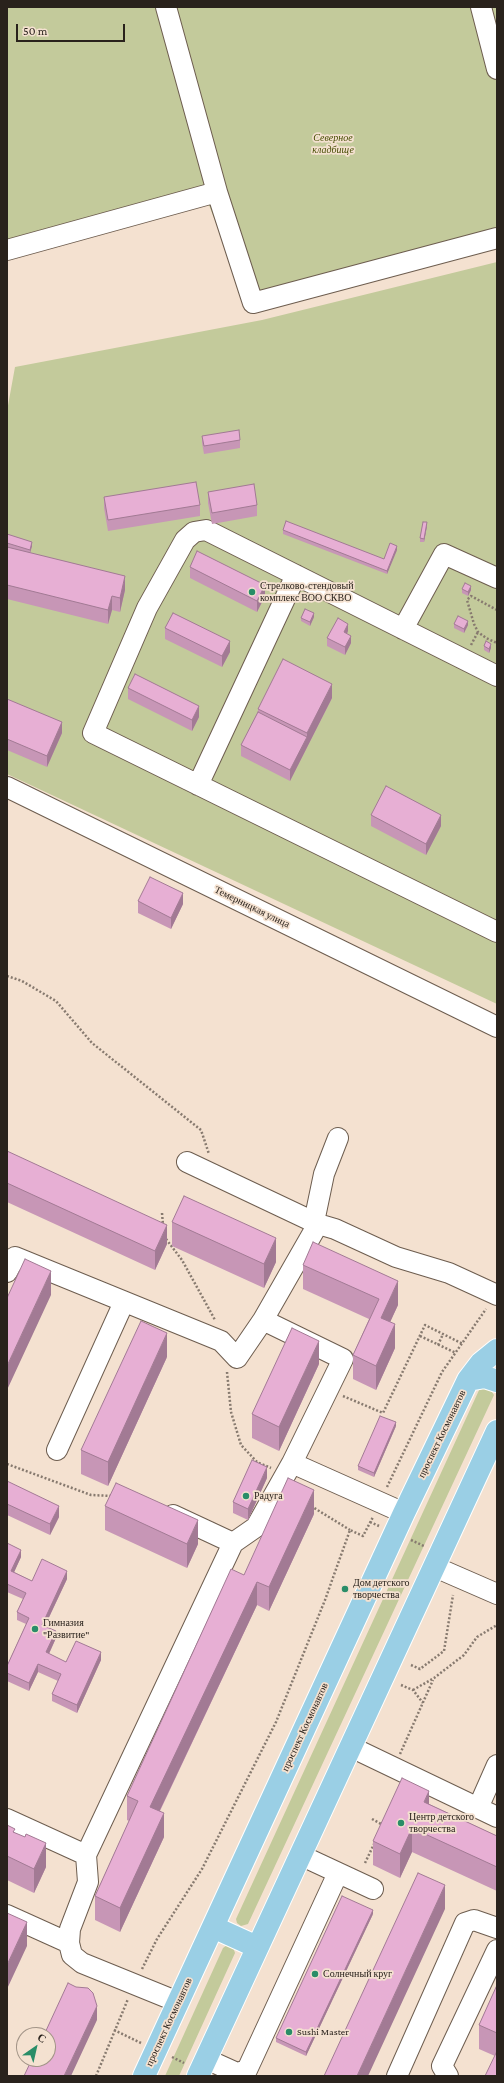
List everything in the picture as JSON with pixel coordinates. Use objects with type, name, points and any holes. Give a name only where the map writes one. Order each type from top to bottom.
[{"type":"main road","name":"проспект Космонавтов","points":[[144,2076],[404,1513],[468,1380],[481,1363],[497,1350]]},
{"type":"main road","name":"проспект Космонавтов","points":[[468,1380],[485,1376],[497,1381]]},
{"type":"main road","points":[[202,2068],[497,1431]]},
{"type":"main road","points":[[213,1927],[257,1947]]},
{"type":"street","points":[[166,7],[217,192],[253,303],[497,238]]},
{"type":"street","points":[[481,7],[497,69]]},
{"type":"street","points":[[7,250],[217,192]]},
{"type":"street","points":[[497,676],[206,530],[194,532],[185,540],[147,608],[93,733],[497,932]]},
{"type":"street","points":[[403,629],[444,554],[497,578]]},
{"type":"street","points":[[198,785],[296,575]]},
{"type":"street","name":"Темерницкая улица","points":[[7,787],[497,1027]]},
{"type":"street","points":[[7,1272],[15,1257],[220,1341],[237,1358],[263,1320],[316,1223],[324,1174],[338,1138]]},
{"type":"street","points":[[187,1162],[316,1223],[335,1229],[396,1257],[449,1272],[496,1294]]},
{"type":"street","points":[[57,1450],[124,1302]]},
{"type":"street","points":[[178,2002],[82,1963],[72,1955],[69,1943],[70,1929],[88,1882],[86,1855],[233,1542],[256,1527],[292,1463],[343,1359],[263,1320]]},
{"type":"street","points":[[292,1463],[404,1513]]},
{"type":"street","points":[[156,1508],[233,1542]]},
{"type":"street","points":[[435,1567],[497,1594]]},
{"type":"street","points":[[351,1747],[497,1816]]},
{"type":"street","points":[[478,1808],[497,1765]]},
{"type":"street","points":[[7,1819],[86,1855]]},
{"type":"street","points":[[300,1855],[373,1889]]},
{"type":"street","points":[[202,2068],[237,2073],[248,2070],[338,1873]]},
{"type":"street","points":[[7,1915],[69,1943]]},
{"type":"street","points":[[397,2076],[465,1923],[474,1920],[497,1928]]},
{"type":"street","points":[[448,2076],[442,2066],[497,1950]]},
{"type":"path","points":[[497,610],[471,596],[467,600],[478,632],[497,643]]},
{"type":"path","points":[[7,976],[22,981],[56,1001],[92,1043],[201,1130],[216,1176]]},
{"type":"path","points":[[309,1504],[350,1530],[363,1536],[442,1372],[480,1320],[496,1294]]},
{"type":"path","points":[[329,1389],[383,1413],[425,1325],[463,1344]]},
{"type":"path","points":[[438,1345],[443,1334]]},
{"type":"path","points":[[420,1336],[456,1353]]},
{"type":"path","points":[[7,1464],[91,1495],[114,1496]]},
{"type":"path","points":[[96,2076],[134,1984],[157,1939],[202,1869],[273,1728],[325,1600],[350,1530]]},
{"type":"path","points":[[411,1665],[420,1669],[444,1651],[454,1595]]},
{"type":"path","points":[[412,1690],[434,1678],[464,1655],[477,1637],[497,1625]]},
{"type":"path","points":[[397,1762],[434,1678]]},
{"type":"path","points":[[401,1685],[412,1690],[423,1703]]},
{"type":"path","points":[[372,1818],[383,1824],[380,1830]]},
{"type":"path","points":[[365,1863],[377,1837]]},
{"type":"green space","name":"Северное кладбище","points":[[7,7],[497,7],[497,241],[249,309],[207,200],[7,252]]},
{"type":"green space","name":"Стрелково-стендовый комплекс ВОО СКВО","points":[[497,262],[497,1004],[7,774],[7,411],[15,367],[262,320]]},
{"type":"green space","points":[[480,1388],[490,1389],[494,1395],[248,1924],[241,1926],[237,1923],[236,1919]]},
{"type":"green space","points":[[227,1945],[233,1947],[235,1953],[179,2076],[165,2076],[223,1948]]},
{"type":"building","points":[[239,430],[240,440],[204,446],[202,436]]},
{"type":"building","points":[[196,482],[200,505],[108,520],[104,497]]},
{"type":"building","points":[[254,484],[257,505],[212,513],[208,492]]},
{"type":"building","points":[[286,521],[384,559],[390,543],[397,546],[387,571],[283,530]]},
{"type":"building","points":[[423,522],[427,522],[424,539],[420,538]]},
{"type":"building","points":[[7,534],[32,542],[30,550],[7,543]]},
{"type":"building","points":[[7,547],[125,576],[120,598],[112,596],[108,610],[7,585]]},
{"type":"building","points":[[197,551],[265,585],[257,601],[190,567]]},
{"type":"building","points":[[465,583],[471,586],[468,592],[462,589]]},
{"type":"building","points":[[305,609],[314,613],[310,622],[301,618]]},
{"type":"building","points":[[173,613],[230,641],[222,656],[165,628]]},
{"type":"building","points":[[458,616],[468,621],[464,629],[454,624]]},
{"type":"building","points":[[338,618],[348,624],[344,632],[351,636],[345,647],[327,638]]},
{"type":"building","points":[[486,641],[491,644],[489,649],[484,646]]},
{"type":"building","points":[[283,659],[332,684],[307,733],[258,709]]},
{"type":"building","points":[[135,674],[199,706],[192,720],[128,688]]},
{"type":"building","points":[[7,699],[62,722],[47,756],[7,739]]},
{"type":"building","points":[[258,712],[307,737],[290,770],[241,745]]},
{"type":"building","points":[[386,786],[441,815],[426,844],[371,815]]},
{"type":"building","points":[[150,877],[183,893],[171,918],[138,901]]},
{"type":"building","points":[[7,1151],[167,1225],[155,1251],[7,1183]]},
{"type":"building","points":[[184,1196],[276,1238],[264,1264],[172,1222]]},
{"type":"building","points":[[313,1242],[398,1281],[381,1318],[395,1324],[376,1366],[353,1355],[379,1299],[303,1265]]},
{"type":"building","points":[[25,1259],[51,1271],[7,1366],[7,1298]]},
{"type":"building","points":[[141,1321],[167,1333],[108,1462],[81,1450]]},
{"type":"building","points":[[292,1328],[319,1341],[279,1427],[252,1414]]},
{"type":"building","points":[[380,1416],[396,1422],[374,1473],[358,1466]]},
{"type":"building","points":[[252,1460],[267,1467],[248,1509],[233,1502]]},
{"type":"building","points":[[288,1478],[314,1490],[269,1587],[257,1582],[150,1807],[164,1813],[120,1908],[95,1896],[138,1801],[127,1796],[231,1569],[244,1575]]},
{"type":"building","points":[[7,1481],[59,1506],[50,1524],[7,1504]]},
{"type":"building","points":[[116,1483],[198,1520],[187,1544],[105,1506]]},
{"type":"building","name":"Гимназия \"Развитие\"","points":[[7,1543],[21,1550],[11,1571],[32,1581],[42,1559],[67,1571],[42,1625],[56,1631],[46,1652],[66,1662],[76,1641],[101,1652],[77,1705],[52,1694],[61,1674],[38,1664],[29,1683],[7,1673],[7,1666],[29,1618],[17,1612],[26,1593],[7,1584]]},
{"type":"building","points":[[402,1778],[429,1791],[424,1802],[497,1836],[497,1867],[412,1828],[400,1854],[373,1841]]},
{"type":"building","points":[[7,1825],[15,1829],[13,1832],[25,1837],[26,1834],[46,1843],[34,1869],[7,1856]]},
{"type":"building","points":[[418,1873],[445,1885],[357,2076],[324,2076]]},
{"type":"building","points":[[342,1896],[373,1910],[306,2052],[276,2038]]},
{"type":"building","points":[[7,1913],[27,1922],[7,1965]]},
{"type":"building","points":[[68,1983],[76,1987],[88,1988],[93,1993],[97,2006],[64,2076],[24,2076],[28,2067],[56,2067],[56,2027],[48,2027]]},
{"type":"building","points":[[497,1985],[497,2033],[479,2025]]},
{"type":"building","points":[[497,2051],[497,2076],[485,2076]]},
{"type":"place","name":"Стрелково-стендовый комплекс ВОО СКВО","points":[[252,592]]},
{"type":"place","name":"Радуга","points":[[246,1496]]},
{"type":"place","name":"Дом детского творчества","points":[[345,1589]]},
{"type":"place","name":"Гимназия \"Развитие\"","points":[[35,1629]]},
{"type":"place","name":"Центр детского творчества","points":[[401,1823]]},
{"type":"place","name":"Солнечный круг","points":[[315,1974]]},
{"type":"place","name":"Sushi Master","points":[[289,2032]]}]
